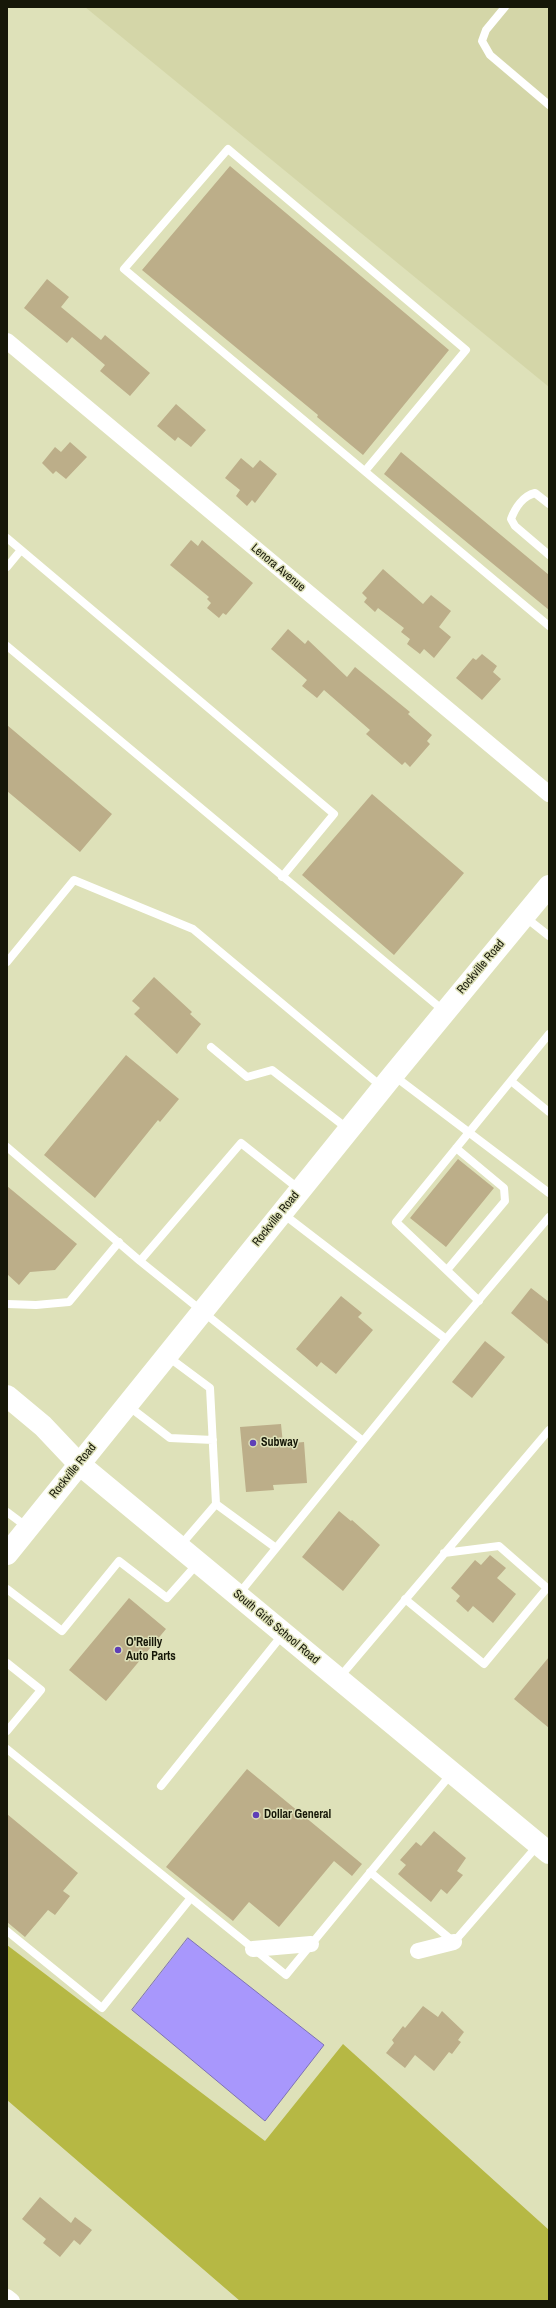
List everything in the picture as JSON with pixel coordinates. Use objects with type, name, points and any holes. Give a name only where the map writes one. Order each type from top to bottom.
[{"type":"main road","name":"Rockville Road","points":[[7,1554],[348,1129],[549,886]]},
{"type":"main road","name":"South Girls School Road","points":[[7,1396],[43,1426],[78,1464],[544,1849]]},
{"type":"street","name":"Lenora Avenue","points":[[7,341],[549,794]]},
{"type":"street","points":[[418,1951],[454,1942]]},
{"type":"street","points":[[253,1949],[311,1944]]},
{"type":"street","points":[[7,2297],[12,2301]]},
{"type":"lane","points":[[505,7],[486,30],[482,41],[490,55],[549,105]]},
{"type":"lane","points":[[364,471],[466,350],[228,149],[124,269],[364,471],[549,626]]},
{"type":"lane","points":[[549,504],[535,493],[530,494],[522,500],[511,519],[515,526],[549,555]]},
{"type":"lane","points":[[7,538],[334,814],[282,877]]},
{"type":"lane","points":[[7,567],[22,550]]},
{"type":"lane","points":[[7,646],[282,877],[445,1011]]},
{"type":"lane","points":[[7,962],[74,880],[193,929],[388,1081],[469,1133],[549,1193]]},
{"type":"lane","points":[[524,916],[549,936]]},
{"type":"lane","points":[[478,1301],[396,1222],[549,1034]]},
{"type":"lane","points":[[211,1046],[247,1077],[272,1070],[348,1129]]},
{"type":"lane","points":[[511,1081],[549,1112]]},
{"type":"lane","points":[[140,1260],[241,1143],[300,1190]]},
{"type":"lane","points":[[7,1147],[140,1260],[363,1441]]},
{"type":"lane","points":[[447,1270],[506,1201],[504,1188],[456,1148]]},
{"type":"lane","points":[[282,1212],[446,1339]]},
{"type":"lane","points":[[238,1595],[446,1339],[549,1217]]},
{"type":"lane","points":[[7,1304],[36,1305],[69,1302],[119,1242]]},
{"type":"lane","points":[[167,1356],[210,1388],[216,1504],[179,1547]]},
{"type":"lane","points":[[126,1404],[170,1438],[213,1440]]},
{"type":"lane","points":[[338,1678],[549,1430]]},
{"type":"lane","points":[[216,1504],[276,1548]]},
{"type":"lane","points":[[7,1512],[28,1527]]},
{"type":"lane","points":[[405,1599],[484,1664],[547,1588],[499,1546],[444,1553]]},
{"type":"lane","points":[[7,1588],[62,1631],[119,1560],[167,1598],[198,1563]]},
{"type":"lane","points":[[161,1786],[284,1634]]},
{"type":"lane","points":[[7,1663],[41,1690],[7,1731]]},
{"type":"lane","points":[[7,1749],[190,1899],[286,1975],[452,1772]]},
{"type":"lane","points":[[370,1872],[454,1942],[544,1849]]},
{"type":"lane","points":[[7,1931],[102,2008],[190,1899]]},
{"type":"shaded area","points":[[85,7],[549,7],[549,387]]},
{"type":"shaded area","points":[[188,1938],[324,2045],[265,2121],[132,2010]]},
{"type":"shaded area","points":[[7,1945],[265,2141],[343,2044],[549,2230],[549,2301],[240,2301],[7,2100]]},
{"type":"building","points":[[230,166],[449,350],[363,455],[317,417],[318,415],[142,270]]},
{"type":"building","points":[[47,279],[69,297],[61,307],[101,340],[105,335],[150,373],[130,396],[100,371],[105,365],[72,337],[67,343],[24,308]]},
{"type":"building","points":[[176,404],[206,430],[191,447],[178,437],[175,441],[157,426]]},
{"type":"building","points":[[70,442],[87,457],[66,479],[56,471],[53,474],[42,463],[55,447],[61,452]]},
{"type":"building","points":[[401,452],[549,575],[549,610],[384,474]]},
{"type":"building","points":[[241,458],[253,468],[260,460],[277,474],[255,503],[252,500],[247,506],[236,496],[240,490],[225,478]]},
{"type":"building","points":[[191,540],[198,546],[202,540],[253,583],[226,615],[223,613],[219,618],[207,608],[211,603],[207,599],[209,597],[170,565]]},
{"type":"building","points":[[383,569],[423,604],[431,595],[451,611],[439,627],[451,637],[434,658],[424,649],[420,654],[407,644],[410,639],[401,632],[404,628],[378,608],[375,612],[364,602],[367,598],[362,593]]},
{"type":"building","points":[[288,629],[305,644],[308,640],[347,677],[355,667],[410,712],[408,714],[432,735],[427,741],[430,744],[410,767],[405,762],[402,765],[366,734],[370,730],[324,690],[317,698],[302,686],[307,680],[271,649]]},
{"type":"building","points":[[482,654],[497,666],[493,672],[501,679],[482,700],[456,678],[473,658],[476,660]]},
{"type":"building","points":[[7,725],[112,814],[80,852],[7,791]]},
{"type":"building","points":[[372,794],[464,873],[394,955],[302,875]]},
{"type":"building","points":[[154,977],[192,1012],[190,1014],[201,1024],[177,1054],[134,1014],[140,1008],[132,1001]]},
{"type":"building","points":[[126,1055],[179,1099],[160,1122],[158,1120],[95,1198],[44,1155]]},
{"type":"building","points":[[458,1159],[494,1188],[446,1247],[410,1218]]},
{"type":"building","points":[[7,1186],[77,1244],[55,1270],[30,1272],[19,1285],[7,1274]]},
{"type":"building","points":[[531,1288],[549,1302],[549,1345],[511,1313]]},
{"type":"building","points":[[341,1296],[362,1313],[358,1317],[373,1330],[336,1374],[321,1362],[317,1367],[296,1349]]},
{"type":"building","points":[[485,1341],[505,1357],[472,1398],[452,1382]]},
{"type":"building","points":[[281,1424],[283,1444],[304,1442],[307,1483],[273,1485],[274,1490],[246,1492],[240,1427]]},
{"type":"building","points":[[339,1511],[351,1521],[352,1520],[380,1545],[343,1591],[302,1557]]},
{"type":"building","points":[[490,1555],[506,1568],[497,1578],[516,1594],[493,1623],[473,1606],[468,1612],[456,1601],[460,1596],[451,1588],[475,1560],[481,1565]]},
{"type":"building","name":"O'Reilly Auto Parts","points":[[129,1598],[166,1629],[106,1701],[69,1670]]},
{"type":"building","points":[[549,1657],[549,1728],[514,1699]]},
{"type":"building","name":"Dollar General","points":[[247,1769],[362,1864],[352,1876],[334,1861],[279,1927],[249,1902],[233,1921],[166,1867]]},
{"type":"building","points":[[7,1814],[78,1873],[63,1891],[70,1896],[55,1915],[48,1910],[25,1937],[7,1922]]},
{"type":"building","points":[[434,1831],[466,1858],[457,1871],[463,1875],[447,1894],[441,1889],[431,1902],[398,1874],[406,1865],[400,1860],[416,1842],[421,1846]]},
{"type":"building","points":[[423,2006],[438,2017],[442,2011],[464,2032],[458,2040],[461,2042],[452,2054],[449,2052],[434,2071],[415,2055],[405,2068],[386,2053],[394,2043],[392,2040],[403,2026],[405,2028]]},
{"type":"building","points":[[40,2197],[71,2223],[75,2217],[92,2230],[80,2245],[74,2240],[60,2257],[43,2243],[46,2239],[22,2219]]},
{"type":"place","name":"Subway","points":[[253,1443]]},
{"type":"place","name":"O'Reilly Auto Parts","points":[[118,1650]]},
{"type":"place","name":"Dollar General","points":[[256,1815]]}]
